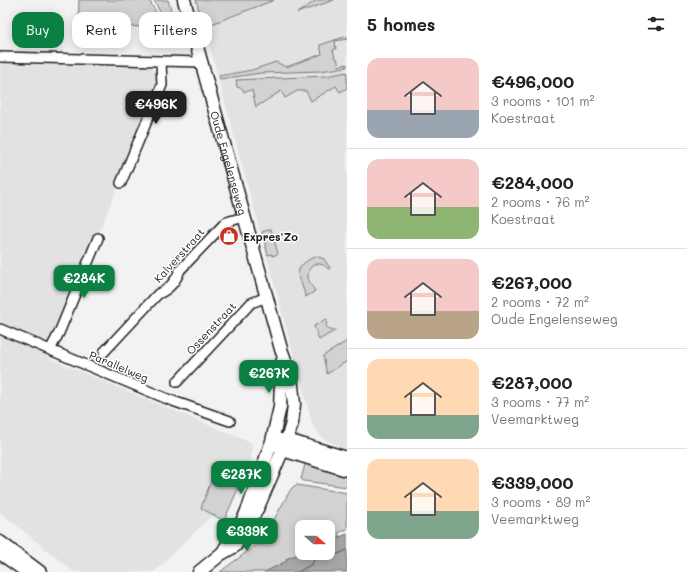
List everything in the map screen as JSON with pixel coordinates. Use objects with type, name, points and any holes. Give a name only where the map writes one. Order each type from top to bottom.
[{"type":"street","name":"Oude Engelenseweg","points":[[184,0],[294,392],[293,415],[285,445],[258,507],[244,534],[235,546],[221,554]]},
{"type":"street","points":[[0,57],[202,62]]},
{"type":"street","points":[[121,183],[162,85],[161,62]]},
{"type":"street","name":"Kalverstraat","points":[[104,352],[158,294],[164,291],[178,277],[180,270],[225,223],[244,217]]},
{"type":"street","points":[[50,350],[59,333],[98,238]]},
{"type":"street","name":"Ossenstraat","points":[[177,382],[250,303],[267,297]]},
{"type":"street","name":"Parallelweg","points":[[0,329],[170,400],[230,421]]},
{"type":"street","name":"Oude Engelenseweg","points":[[221,554],[249,506],[272,441],[280,407],[282,349]]},
{"type":"street","points":[[272,441],[347,470]]},
{"type":"street","points":[[285,445],[347,458]]},
{"type":"street","points":[[0,542],[40,572]]},
{"type":"street","points":[[0,553],[27,572]]},
{"type":"street","points":[[199,572],[221,554]]},
{"type":"shaded area","points":[[79,0],[149,0],[156,12],[139,12],[139,27],[131,27],[131,12],[79,12]]},
{"type":"shaded area","points":[[154,0],[168,0],[172,12],[160,12]]},
{"type":"shaded area","points":[[196,0],[274,0],[212,24],[212,12],[199,12]]},
{"type":"shaded area","points":[[197,0],[347,0],[347,450],[322,438],[313,426],[210,48],[212,48],[212,12],[200,12]]},
{"type":"shaded area","points":[[317,0],[334,0],[297,13]]},
{"type":"shaded area","points":[[347,36],[347,39],[335,41],[336,49],[333,50],[339,66],[347,64],[347,67],[320,71],[261,73],[220,79],[219,76],[252,70],[276,62],[286,67],[322,54],[320,45]]},
{"type":"shaded area","points":[[0,64],[147,66],[157,71],[156,92],[48,358],[252,443],[250,478],[154,572],[74,572],[0,512]]},
{"type":"shaded area","points":[[347,72],[347,88],[340,92],[336,86],[311,101],[306,91],[297,91],[285,98],[281,91],[256,107],[252,90],[244,92],[243,89],[237,87],[236,80],[326,76]]},
{"type":"shaded area","points":[[271,229],[278,254],[272,256],[272,254],[268,255],[262,232]]},
{"type":"shaded area","points":[[316,256],[324,259],[330,268],[328,269],[324,265],[317,264],[310,268],[308,278],[315,291],[306,297],[298,274],[304,263]]},
{"type":"shaded area","points":[[326,319],[326,325],[328,328],[331,330],[336,330],[319,340],[314,326]]},
{"type":"shaded area","points":[[347,341],[347,361],[327,374],[323,356]]},
{"type":"shaded area","points":[[306,461],[347,474],[347,487],[304,481],[301,479]]},
{"type":"shaded area","points":[[214,473],[240,484],[224,521],[201,508]]},
{"type":"shaded area","points":[[297,485],[347,493],[347,529],[338,533],[340,537],[335,539],[335,520],[295,520],[295,556],[286,559],[287,561],[265,572],[220,572],[256,545],[264,537],[294,486]]},
{"type":"water","points":[[347,534],[347,572],[265,572],[287,561],[286,559],[295,556],[295,560],[335,560],[335,539]]},
{"type":"place","name":"Expres'Zo","points":[[229,236]]}]
